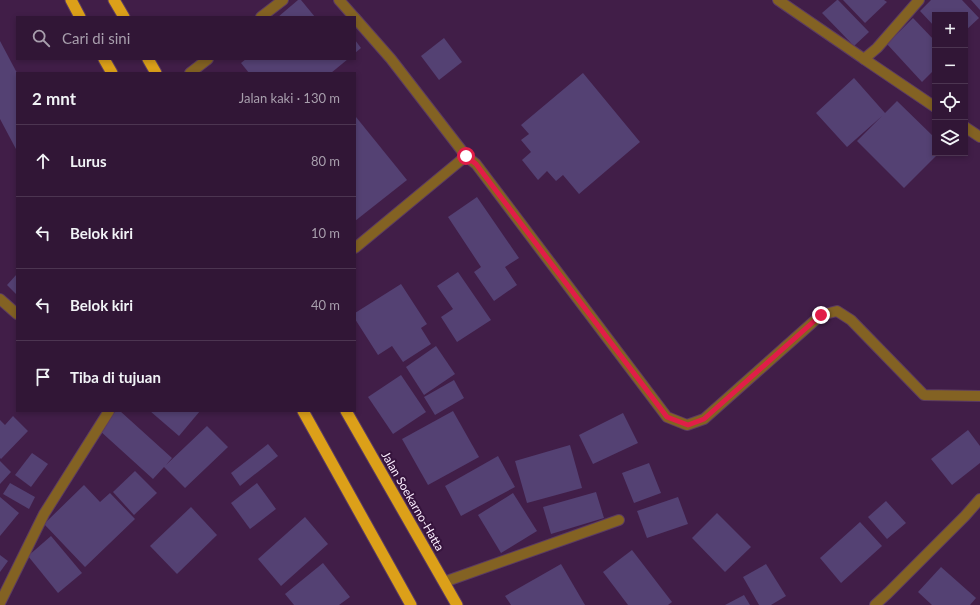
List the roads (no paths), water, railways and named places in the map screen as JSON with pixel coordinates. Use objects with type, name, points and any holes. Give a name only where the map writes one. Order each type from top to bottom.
[{"type":"highway","points":[[70,0],[79,16]]},
{"type":"highway","points":[[114,0],[123,16]]},
{"type":"highway","points":[[105,60],[111,72]]},
{"type":"highway","points":[[149,60],[155,72]]},
{"type":"highway","points":[[304,412],[411,605]]},
{"type":"highway","name":"Jalan Soekarno-Hatta","points":[[347,412],[456,605]]},
{"type":"street","points":[[262,16],[283,0]]},
{"type":"street","points":[[339,0],[354,16]]},
{"type":"street","points":[[778,0],[932,105]]},
{"type":"street","points":[[864,59],[877,48],[919,0]]},
{"type":"street","points":[[356,18],[391,60],[466,156],[476,164],[667,417],[688,425],[704,419],[821,315],[837,311],[851,320],[924,395],[980,396]]},
{"type":"street","points":[[191,72],[207,60]]},
{"type":"street","points":[[968,129],[980,137]]},
{"type":"street","points":[[356,247],[466,156]]},
{"type":"street","points":[[0,299],[16,313]]},
{"type":"street","points":[[0,603],[44,514],[108,412]]},
{"type":"street","points":[[875,605],[980,499]]},
{"type":"street","points":[[444,582],[619,520]]}]
